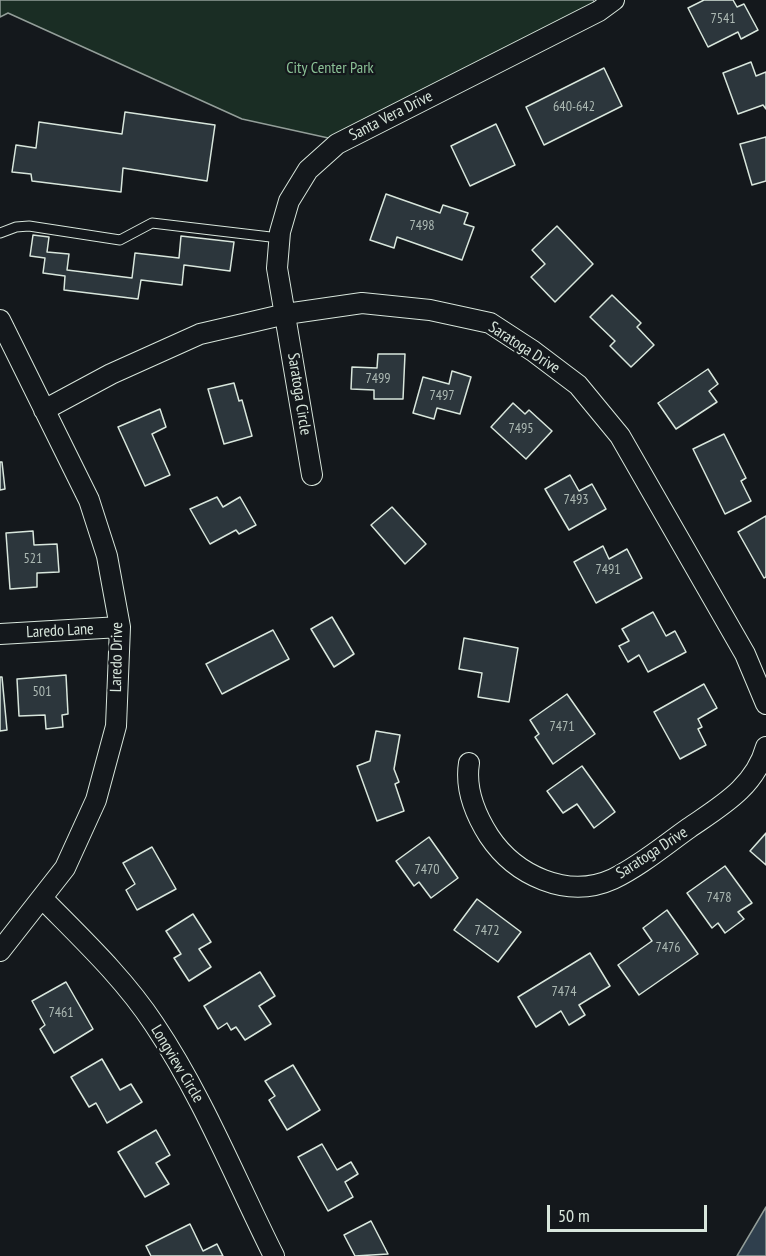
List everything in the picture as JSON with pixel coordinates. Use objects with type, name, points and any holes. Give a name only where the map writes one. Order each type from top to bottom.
[{"type":"street","name":"Santa Vera Drive","points":[[286,314],[277,268],[279,238],[294,193],[308,170],[337,144],[599,11],[614,0]]},
{"type":"street","name":"Saratoga Drive","points":[[44,410],[111,374],[200,334],[286,314],[362,303],[430,310],[490,323],[533,351],[578,385],[620,436],[745,654],[766,704]]},
{"type":"street","name":"Saratoga Circle","points":[[286,314],[312,474]]},
{"type":"street","name":"Laredo Drive","points":[[0,320],[89,500],[107,556],[120,627],[116,726],[96,800],[65,868],[0,951]]},
{"type":"street","name":"Laredo Lane","points":[[0,634],[120,627]]},
{"type":"street","name":"Saratoga Drive","points":[[469,763],[468,790],[495,845],[515,865],[532,875],[549,882],[574,886],[613,879],[733,798],[756,775],[766,747]]},
{"type":"street","name":"Longview Circle","points":[[42,898],[99,956],[154,1024],[213,1126],[274,1256]]},
{"type":"lane","points":[[0,233],[16,227],[29,226],[120,240],[152,224],[279,238]]},
{"type":"green space","name":"City Center Park","points":[[0,0],[593,0],[599,11],[342,141],[242,119],[8,13],[0,17]]},
{"type":"water","points":[[766,1207],[766,1256],[737,1256]]},
{"type":"building","points":[[704,0],[733,0],[737,7],[744,4],[758,30],[741,39],[738,32],[708,47],[688,8]]},
{"type":"building","points":[[751,62],[756,76],[766,72],[766,109],[763,105],[738,114],[723,73]]},
{"type":"building","points":[[604,68],[622,106],[544,145],[526,107]]},
{"type":"building","points":[[125,112],[215,125],[207,181],[123,168],[121,192],[32,181],[31,174],[12,172],[16,145],[36,148],[39,122],[122,134]]},
{"type":"building","points":[[496,124],[515,165],[470,186],[451,146]]},
{"type":"building","points":[[766,137],[766,181],[752,185],[740,144]]},
{"type":"building","points":[[386,194],[440,213],[443,205],[468,213],[464,224],[474,227],[462,260],[397,237],[394,248],[370,240]]},
{"type":"building","points":[[557,226],[593,264],[555,302],[531,277],[545,264],[532,250]]},
{"type":"building","points":[[33,235],[49,237],[47,252],[69,254],[67,270],[132,278],[135,253],[179,258],[181,236],[234,242],[230,271],[184,265],[182,285],[141,280],[138,299],[64,290],[65,276],[43,273],[45,258],[30,256]]},
{"type":"building","points":[[612,295],[641,323],[637,327],[654,345],[631,367],[610,346],[615,341],[590,317]]},
{"type":"building","points":[[378,354],[405,354],[403,399],[374,399],[374,390],[351,389],[352,367],[377,368]]},
{"type":"building","points":[[708,369],[718,384],[709,391],[717,402],[676,429],[658,403]]},
{"type":"building","points":[[452,371],[471,377],[460,414],[437,408],[434,419],[413,413],[423,377],[449,384]]},
{"type":"building","points":[[234,383],[239,401],[242,400],[252,436],[224,444],[208,389]]},
{"type":"building","points":[[513,403],[525,414],[529,410],[552,431],[526,459],[491,427]]},
{"type":"building","points":[[160,409],[166,427],[152,434],[170,475],[145,486],[118,427]]},
{"type":"building","points":[[724,434],[746,478],[741,481],[751,501],[725,514],[693,449]]},
{"type":"building","points":[[0,462],[2,462],[5,489],[0,490]]},
{"type":"building","points":[[570,475],[579,491],[592,484],[606,509],[569,530],[545,489]]},
{"type":"building","points":[[217,497],[223,507],[240,497],[256,525],[239,534],[236,530],[210,544],[190,509]]},
{"type":"building","points":[[392,507],[426,544],[405,564],[371,525]]},
{"type":"building","points":[[766,516],[766,577],[764,578],[738,532]]},
{"type":"building","points":[[33,531],[34,545],[57,544],[59,572],[37,573],[37,587],[10,589],[6,533]]},
{"type":"building","points":[[603,546],[609,559],[627,549],[642,578],[596,603],[574,562]]},
{"type":"building","points":[[653,612],[666,636],[675,631],[686,652],[648,672],[639,655],[628,662],[619,646],[629,641],[622,629]]},
{"type":"building","points":[[332,617],[354,654],[334,667],[311,629]]},
{"type":"building","points":[[273,630],[289,659],[222,694],[206,664]]},
{"type":"building","points":[[464,638],[518,648],[509,702],[478,697],[482,673],[459,669]]},
{"type":"building","points":[[66,675],[68,714],[62,715],[63,727],[46,729],[45,715],[19,716],[17,679]]},
{"type":"building","points":[[0,677],[2,677],[7,730],[0,731]]},
{"type":"building","points":[[704,684],[717,708],[698,719],[702,727],[698,729],[706,745],[680,759],[654,712]]},
{"type":"building","points":[[567,694],[595,734],[553,764],[535,737],[539,734],[530,720]]},
{"type":"building","points":[[376,731],[400,735],[394,769],[399,782],[395,784],[404,811],[377,821],[357,766],[370,761]]},
{"type":"building","points":[[582,766],[615,812],[594,828],[577,804],[563,813],[547,791]]},
{"type":"building","points":[[766,833],[766,865],[750,851]]},
{"type":"building","points":[[429,837],[458,878],[431,898],[419,882],[414,886],[396,861]]},
{"type":"building","points":[[152,847],[176,889],[137,910],[126,890],[135,884],[123,863]]},
{"type":"building","points":[[725,866],[752,903],[738,912],[744,919],[725,933],[718,923],[712,928],[687,893]]},
{"type":"building","points":[[477,899],[521,932],[498,962],[454,930]]},
{"type":"building","points":[[667,910],[698,954],[639,995],[618,965],[652,941],[643,928]]},
{"type":"building","points":[[193,914],[211,942],[199,949],[211,967],[189,981],[174,958],[181,954],[166,931]]},
{"type":"building","points":[[590,953],[610,986],[579,1005],[585,1015],[569,1025],[561,1011],[536,1027],[518,997]]},
{"type":"building","points":[[260,972],[275,996],[259,1006],[271,1024],[245,1040],[236,1027],[231,1030],[227,1023],[218,1029],[204,1006]]},
{"type":"building","points":[[66,982],[93,1029],[54,1053],[40,1029],[45,1025],[32,1001]]},
{"type":"building","points":[[102,1059],[120,1090],[131,1084],[142,1102],[107,1123],[96,1103],[89,1107],[71,1077]]},
{"type":"building","points":[[293,1065],[320,1110],[287,1130],[269,1100],[275,1096],[265,1081]]},
{"type":"building","points":[[156,1130],[170,1155],[156,1163],[169,1184],[145,1197],[118,1152]]},
{"type":"building","points":[[322,1144],[337,1170],[351,1162],[358,1174],[345,1182],[353,1197],[328,1211],[298,1157]]},
{"type":"building","points":[[371,1221],[388,1254],[355,1256],[344,1235]]},
{"type":"building","points":[[190,1224],[203,1251],[217,1244],[223,1256],[151,1256],[146,1246]]}]
